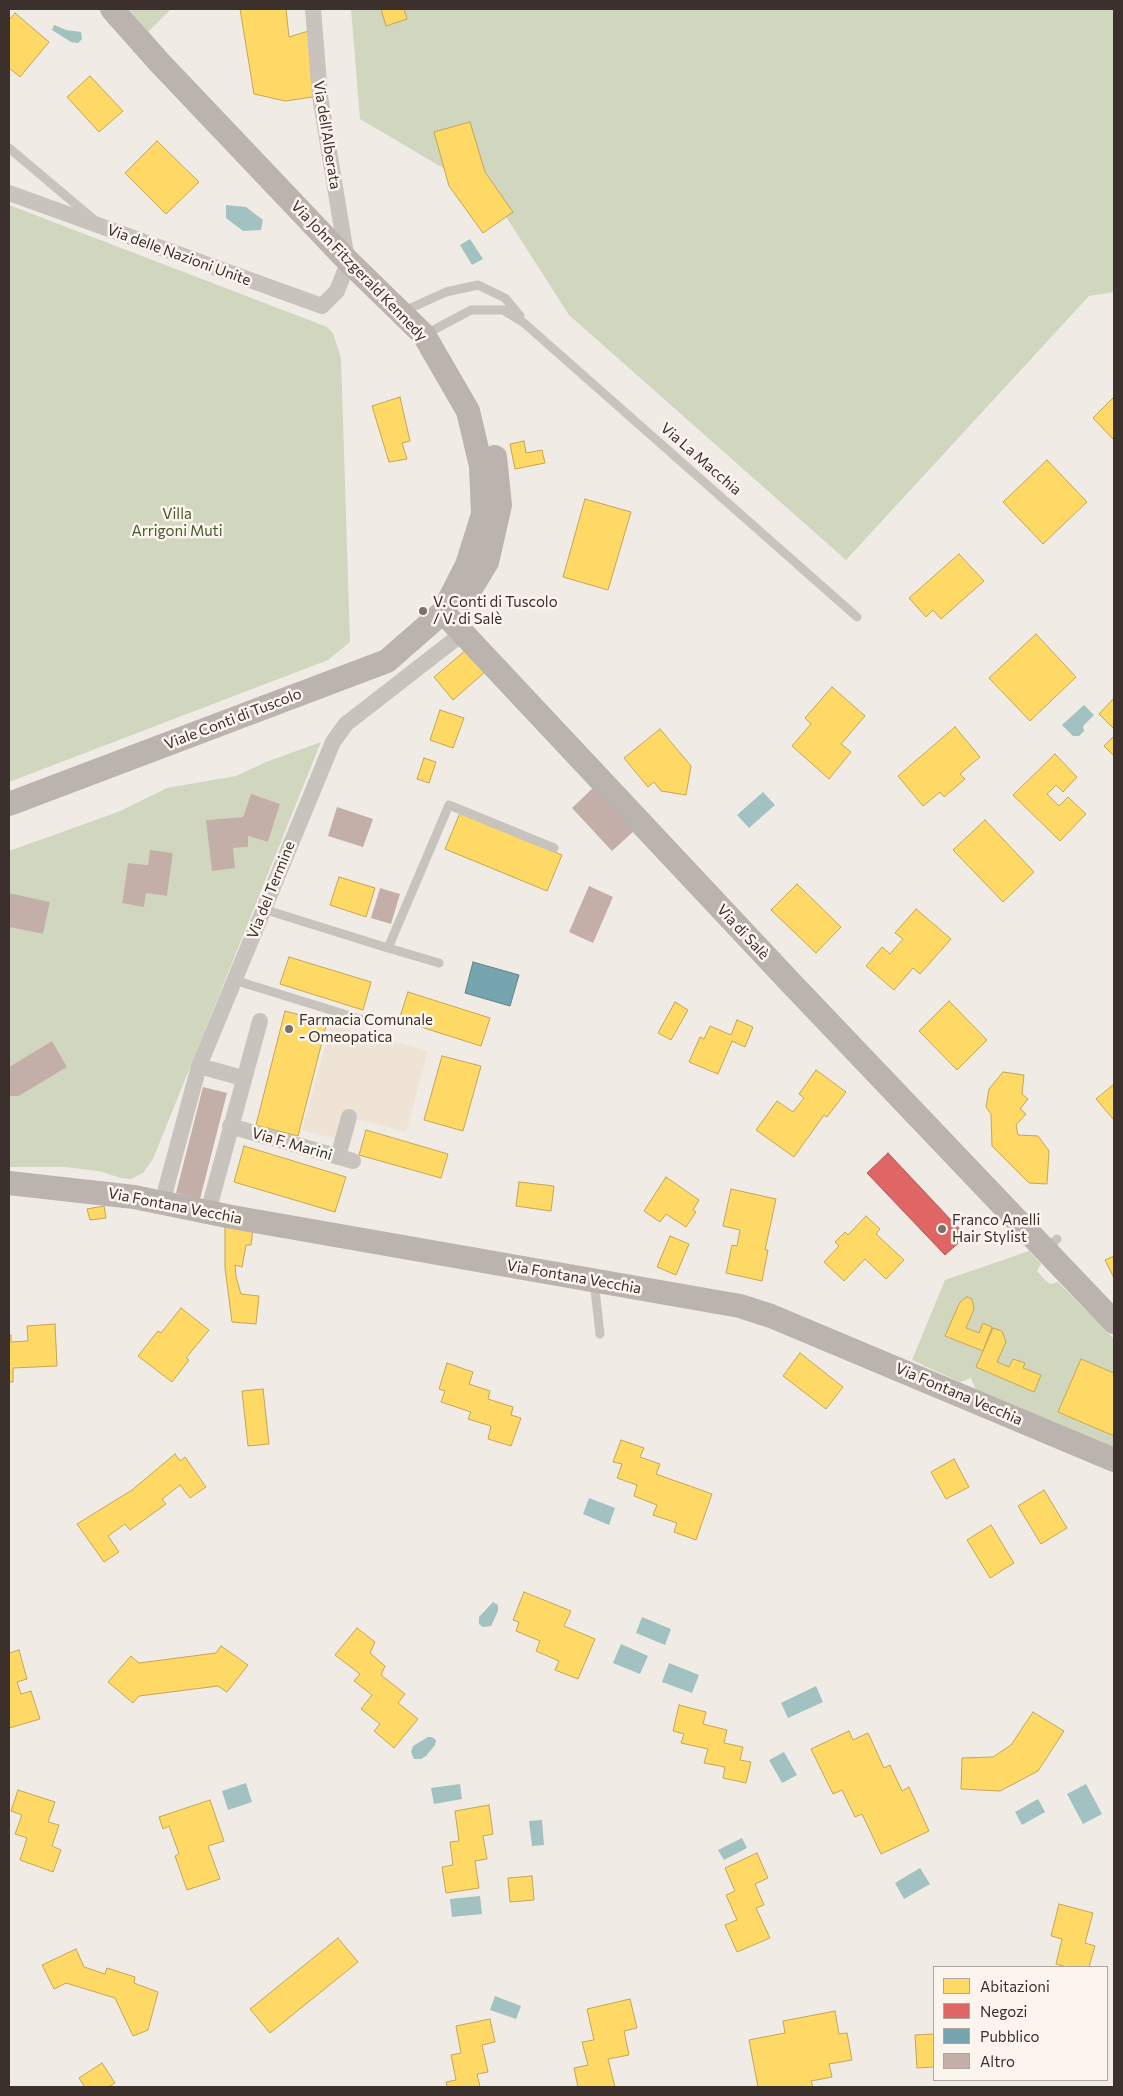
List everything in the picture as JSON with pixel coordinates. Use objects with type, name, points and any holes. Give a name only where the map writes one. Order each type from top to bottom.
[{"type":"main road","name":"Via John Fitzgerald Kennedy","points":[[112,9],[158,62],[349,262],[454,363],[480,402],[497,465],[500,505],[487,562],[452,621]]},
{"type":"main road","name":"Viale Conti di Tuscolo","points":[[9,804],[387,661],[415,648],[452,621]]},
{"type":"main road","name":"Via di Salè","points":[[452,621],[790,982],[1051,1245],[1114,1322]]},
{"type":"main road","name":"Via Fontana Vecchia","points":[[9,1183],[112,1194],[594,1281],[734,1304],[759,1311],[1114,1460]]},
{"type":"street","name":"Via dell'Alberata","points":[[313,9],[320,96],[349,262]]},
{"type":"street","points":[[9,193],[105,229]]},
{"type":"street","name":"Via delle Nazioni Unite","points":[[105,229],[322,306],[337,291],[349,262]]},
{"type":"street","name":"Via del Termine","points":[[162,1203],[199,1066],[325,757],[346,724],[452,621]]},
{"type":"street","points":[[208,1212],[260,1021]]},
{"type":"street","points":[[199,1066],[244,1078]]},
{"type":"street","name":"Via F. Marini","points":[[230,1126],[346,1159],[349,1117]]},
{"type":"lane","name":"Via delle Nazioni Unite","points":[[9,148],[105,229]]},
{"type":"lane","name":"Via La Macchia","points":[[400,312],[446,292],[478,285],[505,298],[524,322],[857,617]]},
{"type":"lane","name":"Via La Macchia","points":[[424,335],[471,310],[503,310],[524,322]]},
{"type":"lane","points":[[388,948],[449,805],[554,848]]},
{"type":"lane","points":[[263,909],[439,963]]},
{"type":"lane","points":[[234,980],[360,1019]]},
{"type":"lane","points":[[594,1281],[600,1334]]},
{"type":"green space","points":[[129,9],[171,9],[148,32]]},
{"type":"green space","points":[[351,9],[1114,9],[1114,292],[1089,296],[846,560],[569,315],[494,198],[360,119]]},
{"type":"green space","name":"Villa Arrigoni Muti","points":[[9,205],[327,327],[333,333],[341,358],[350,642],[328,660],[9,782]]},
{"type":"green space","points":[[321,742],[153,1159],[143,1173],[131,1179],[99,1171],[64,1167],[9,1167],[9,1096],[19,1096],[67,1067],[52,1041],[9,1067],[9,927],[43,934],[50,902],[9,893],[9,851],[118,812],[167,788],[236,776],[266,762]],"holes":[[[251,795],[280,804],[268,842],[248,836],[248,847],[233,848],[212,870],[207,820],[243,817]],[[151,851],[173,853],[167,896],[146,893],[144,906],[122,903],[128,863],[148,865]]]},
{"type":"green space","points":[[1029,1251],[1041,1264],[1037,1271],[1044,1279],[1050,1284],[1058,1282],[1114,1339],[1114,1373],[1081,1359],[1058,1412],[1114,1436],[1114,1452],[976,1390],[971,1378],[960,1382],[912,1360],[945,1280]],"holes":[[[967,1297],[972,1299],[974,1309],[966,1328],[979,1333],[983,1324],[992,1327],[983,1351],[945,1336],[960,1302]],[[993,1328],[1002,1331],[997,1362],[1009,1367],[1013,1359],[1025,1363],[1023,1368],[1041,1375],[1034,1392],[976,1367]]]},
{"type":"shaded area","points":[[331,1025],[428,1051],[406,1132],[350,1117],[343,1141],[302,1130]]},
{"type":"water","points":[[54,25],[66,30],[81,32],[82,39],[78,43],[71,42],[52,30]]},
{"type":"water","points":[[226,205],[246,207],[263,220],[261,230],[243,231],[226,218]]},
{"type":"water","points":[[470,239],[483,259],[472,265],[460,245]]},
{"type":"water","points":[[1084,705],[1094,715],[1083,726],[1084,731],[1079,736],[1073,736],[1062,725]]},
{"type":"water","points":[[763,792],[775,805],[749,828],[737,815]]},
{"type":"water","points":[[589,1498],[615,1508],[609,1525],[583,1514]]},
{"type":"water","points":[[493,1602],[498,1605],[498,1611],[491,1626],[483,1627],[479,1624],[479,1617]]},
{"type":"water","points":[[642,1617],[671,1629],[665,1645],[636,1633]]},
{"type":"water","points":[[621,1644],[648,1656],[640,1674],[613,1663]]},
{"type":"water","points":[[669,1663],[699,1675],[692,1693],[662,1682]]},
{"type":"water","points":[[816,1686],[823,1702],[788,1718],[781,1703]]},
{"type":"water","points":[[428,1737],[436,1740],[435,1745],[426,1756],[421,1759],[414,1759],[411,1752],[413,1746]]},
{"type":"water","points":[[784,1752],[797,1775],[782,1783],[769,1760]]},
{"type":"water","points":[[246,1783],[252,1802],[228,1810],[222,1791]]},
{"type":"water","points":[[460,1784],[462,1799],[434,1804],[431,1788]]},
{"type":"water","points":[[1086,1784],[1102,1814],[1083,1824],[1067,1794]]},
{"type":"water","points":[[1038,1799],[1045,1812],[1022,1825],[1015,1812]]},
{"type":"water","points":[[542,1820],[544,1845],[532,1846],[529,1821]]},
{"type":"water","points":[[742,1838],[747,1848],[724,1860],[718,1850]]},
{"type":"water","points":[[920,1868],[930,1884],[904,1899],[895,1883]]},
{"type":"water","points":[[480,1896],[482,1914],[452,1917],[450,1899]]},
{"type":"water","points":[[495,1996],[521,2006],[516,2019],[490,2010]]},
{"type":"building: Abitazioni","points":[[240,9],[286,9],[289,37],[315,29],[320,96],[285,101],[254,94]]},
{"type":"building: Abitazioni","points":[[381,9],[404,9],[407,19],[386,26]]},
{"type":"building: Abitazioni","points":[[15,13],[49,42],[20,77],[9,68],[9,20]]},
{"type":"building: Abitazioni","points":[[90,76],[123,111],[99,132],[67,97]]},
{"type":"building: Abitazioni","points":[[470,122],[485,172],[513,212],[483,233],[449,186],[434,132]]},
{"type":"building: Abitazioni","points":[[157,141],[199,182],[166,214],[125,173]]},
{"type":"building: Abitazioni","points":[[400,397],[410,441],[402,443],[407,459],[389,462],[372,406]]},
{"type":"building: Abitazioni","points":[[1114,397],[1114,440],[1093,418]]},
{"type":"building: Abitazioni","points":[[524,441],[526,453],[542,450],[545,463],[515,469],[510,444]]},
{"type":"building: Abitazioni","points":[[1047,460],[1087,502],[1043,544],[1003,502]]},
{"type":"building: Abitazioni","points":[[585,499],[631,512],[608,590],[563,577]]},
{"type":"building: Abitazioni","points":[[959,554],[984,581],[941,619],[933,610],[926,617],[909,598]]},
{"type":"building: Abitazioni","points":[[1036,634],[1076,677],[1030,721],[989,678]]},
{"type":"building: Abitazioni","points":[[466,650],[485,672],[453,700],[434,677]]},
{"type":"building: Abitazioni","points":[[832,687],[865,716],[841,744],[851,752],[829,779],[792,746],[811,724],[805,718]]},
{"type":"building: Abitazioni","points":[[1114,698],[1114,729],[1099,714]]},
{"type":"building: Abitazioni","points":[[440,710],[464,718],[453,748],[430,740]]},
{"type":"building: Abitazioni","points":[[955,727],[980,757],[960,774],[965,779],[944,797],[940,792],[923,806],[898,776]]},
{"type":"building: Abitazioni","points":[[660,729],[691,766],[686,795],[661,791],[654,782],[648,787],[624,758]]},
{"type":"building: Abitazioni","points":[[1114,736],[1114,756],[1104,746]]},
{"type":"building: Abitazioni","points":[[1055,754],[1077,777],[1063,792],[1056,785],[1047,794],[1059,806],[1068,797],[1086,814],[1060,841],[1013,795]]},
{"type":"building: Abitazioni","points":[[424,758],[436,762],[429,783],[417,779]]},
{"type":"building: Abitazioni","points":[[460,813],[562,855],[547,891],[445,849]]},
{"type":"building: Abitazioni","points":[[985,820],[1034,872],[1003,902],[953,850]]},
{"type":"building: Abitazioni","points":[[339,877],[375,888],[366,917],[330,905]]},
{"type":"building: Abitazioni","points":[[797,884],[841,927],[816,953],[771,910]]},
{"type":"building: Abitazioni","points":[[916,909],[951,939],[920,974],[913,968],[894,990],[866,966],[882,947],[890,954],[903,939],[895,933]]},
{"type":"building: Abitazioni","points":[[289,957],[371,982],[363,1010],[280,984]]},
{"type":"building: Abitazioni","points":[[408,992],[490,1018],[481,1046],[399,1020]]},
{"type":"building: Abitazioni","points":[[949,1001],[987,1040],[957,1070],[919,1031]]},
{"type":"building: Abitazioni","points":[[675,1002],[688,1010],[671,1040],[658,1033]]},
{"type":"building: Abitazioni","points":[[285,1011],[327,1022],[298,1136],[256,1125]]},
{"type":"building: Abitazioni","points":[[737,1020],[753,1027],[745,1047],[732,1041],[718,1074],[689,1062],[700,1037],[704,1039],[710,1026],[731,1035]]},
{"type":"building: Abitazioni","points":[[442,1056],[481,1066],[463,1131],[424,1120]]},
{"type":"building: Abitazioni","points":[[816,1070],[846,1092],[827,1117],[824,1115],[794,1157],[756,1130],[777,1101],[793,1112],[804,1098],[799,1094]]},
{"type":"building: Abitazioni","points":[[1003,1072],[1024,1075],[1022,1094],[1028,1099],[1020,1109],[1026,1114],[1016,1125],[1018,1135],[1038,1136],[1049,1151],[1047,1184],[1029,1183],[992,1146],[991,1114],[986,1107],[989,1089]]},
{"type":"building: Abitazioni","points":[[1114,1084],[1114,1120],[1096,1099]]},
{"type":"building: Abitazioni","points":[[366,1130],[448,1154],[441,1178],[359,1155]]},
{"type":"building: Abitazioni","points":[[244,1146],[346,1177],[335,1212],[234,1182]]},
{"type":"building: Abitazioni","points":[[666,1177],[699,1200],[693,1210],[696,1212],[686,1227],[666,1214],[660,1222],[644,1211]]},
{"type":"building: Abitazioni","points":[[519,1182],[554,1186],[551,1211],[516,1206]]},
{"type":"building: Abitazioni","points":[[731,1189],[776,1199],[765,1250],[768,1250],[762,1281],[726,1273],[732,1245],[737,1246],[740,1230],[723,1226]]},
{"type":"building: Abitazioni","points":[[104,1206],[106,1218],[90,1220],[87,1209]]},
{"type":"building: Abitazioni","points":[[866,1216],[880,1229],[876,1234],[904,1260],[886,1279],[865,1259],[844,1281],[824,1262],[839,1246],[835,1242],[845,1232],[848,1235]]},
{"type":"building: Abitazioni","points":[[225,1226],[253,1230],[251,1245],[246,1245],[242,1267],[235,1265],[241,1294],[259,1296],[256,1324],[232,1322],[225,1268]]},
{"type":"building: Abitazioni","points":[[670,1236],[689,1244],[676,1275],[657,1267]]},
{"type":"building: Abitazioni","points":[[1114,1256],[1114,1278],[1105,1260]]},
{"type":"building: Abitazioni","points":[[967,1297],[972,1299],[974,1309],[966,1328],[979,1333],[983,1323],[992,1327],[983,1351],[945,1336],[960,1302]]},
{"type":"building: Abitazioni","points":[[181,1308],[209,1330],[186,1358],[189,1360],[172,1382],[138,1356],[158,1331],[161,1333]]},
{"type":"building: Abitazioni","points":[[55,1324],[57,1366],[13,1368],[13,1382],[9,1382],[9,1335],[11,1335],[11,1342],[28,1341],[27,1326]]},
{"type":"building: Abitazioni","points":[[993,1328],[1002,1331],[1006,1342],[997,1362],[1009,1367],[1013,1359],[1025,1363],[1023,1368],[1041,1375],[1034,1392],[976,1367]]},
{"type":"building: Abitazioni","points":[[800,1353],[843,1387],[826,1409],[783,1376]]},
{"type":"building: Abitazioni","points":[[1081,1359],[1114,1373],[1114,1436],[1058,1412]]},
{"type":"building: Abitazioni","points":[[447,1363],[473,1372],[469,1384],[490,1391],[488,1399],[513,1407],[511,1415],[521,1418],[511,1446],[488,1439],[491,1426],[468,1419],[471,1412],[441,1402],[445,1391],[439,1389]]},
{"type":"building: Abitazioni","points":[[263,1389],[269,1444],[248,1446],[242,1391]]},
{"type":"building: Abitazioni","points":[[621,1440],[644,1448],[640,1457],[660,1464],[656,1474],[712,1494],[696,1540],[674,1532],[677,1523],[653,1515],[657,1505],[634,1496],[637,1485],[617,1478],[622,1464],[613,1462]]},
{"type":"building: Abitazioni","points":[[175,1454],[180,1461],[185,1457],[206,1487],[190,1498],[180,1485],[162,1499],[166,1504],[130,1530],[125,1524],[108,1536],[119,1552],[104,1562],[77,1524],[132,1490]]},
{"type":"building: Abitazioni","points":[[954,1459],[969,1487],[946,1499],[931,1472]]},
{"type":"building: Abitazioni","points":[[1044,1490],[1067,1528],[1041,1544],[1018,1506]]},
{"type":"building: Abitazioni","points":[[991,1525],[1014,1563],[990,1578],[967,1540]]},
{"type":"building: Abitazioni","points":[[524,1592],[571,1611],[564,1626],[595,1639],[578,1679],[555,1670],[559,1661],[536,1651],[540,1641],[516,1631],[519,1622],[513,1620]]},
{"type":"building: Abitazioni","points":[[357,1628],[375,1642],[370,1653],[385,1666],[381,1675],[405,1694],[398,1703],[418,1719],[394,1748],[374,1731],[380,1724],[361,1709],[372,1695],[354,1681],[360,1674],[335,1655]]},
{"type":"building: Abitazioni","points":[[221,1646],[248,1665],[227,1692],[218,1686],[139,1696],[133,1703],[108,1682],[131,1656],[139,1663],[216,1653]]},
{"type":"building: Abitazioni","points":[[19,1650],[27,1679],[17,1682],[21,1694],[31,1691],[40,1719],[9,1728],[9,1653]]},
{"type":"building: Abitazioni","points":[[679,1705],[706,1712],[703,1724],[727,1730],[724,1743],[743,1747],[740,1760],[751,1762],[746,1783],[723,1778],[725,1767],[704,1763],[708,1749],[681,1743],[684,1734],[673,1731]]},
{"type":"building: Abitazioni","points":[[1033,1712],[1064,1731],[1038,1771],[1000,1791],[961,1789],[962,1758],[993,1757],[1011,1745]]},
{"type":"building: Abitazioni","points":[[849,1731],[853,1740],[868,1733],[884,1768],[890,1765],[902,1791],[909,1787],[929,1831],[881,1854],[862,1814],[855,1817],[842,1790],[833,1794],[811,1749]]},
{"type":"building: Abitazioni","points":[[18,1790],[55,1802],[48,1822],[59,1825],[52,1846],[61,1850],[53,1872],[20,1860],[27,1838],[15,1834],[22,1815],[11,1811]]},
{"type":"building: Abitazioni","points":[[210,1800],[224,1841],[208,1846],[220,1879],[187,1890],[175,1856],[179,1854],[169,1826],[163,1829],[159,1817]]},
{"type":"building: Abitazioni","points":[[489,1805],[493,1834],[483,1836],[487,1859],[475,1861],[479,1888],[446,1893],[442,1867],[453,1865],[450,1842],[459,1841],[455,1811]]},
{"type":"building: Abitazioni","points":[[757,1853],[768,1878],[755,1884],[764,1905],[756,1908],[770,1938],[737,1952],[725,1925],[737,1920],[726,1895],[735,1891],[725,1868]]},
{"type":"building: Abitazioni","points":[[532,1876],[534,1900],[510,1902],[508,1878]]},
{"type":"building: Abitazioni","points":[[1059,1904],[1093,1913],[1085,1943],[1095,1946],[1089,1966],[1063,1966],[1056,1964],[1062,1939],[1051,1936]]},
{"type":"building: Abitazioni","points":[[338,1938],[358,1962],[270,2033],[250,2009]]},
{"type":"building: Abitazioni","points":[[76,1949],[84,1967],[105,1974],[107,1968],[135,1977],[134,1983],[158,1992],[148,2030],[133,2036],[115,1998],[66,1983],[54,1989],[42,1965]]},
{"type":"building: Abitazioni","points":[[630,1999],[637,2028],[624,2031],[629,2055],[608,2059],[615,2087],[578,2087],[574,2068],[588,2065],[582,2042],[594,2040],[587,2009]]},
{"type":"building: Abitazioni","points":[[835,2011],[839,2034],[847,2033],[852,2060],[829,2064],[832,2077],[811,2081],[813,2087],[758,2087],[749,2040],[785,2033],[783,2021]]},
{"type":"building: Abitazioni","points":[[490,2019],[495,2042],[482,2045],[488,2072],[477,2074],[480,2087],[447,2087],[446,2082],[456,2080],[451,2055],[461,2053],[456,2026]]},
{"type":"building: Abitazioni","points":[[933,2034],[933,2067],[917,2068],[915,2035]]},
{"type":"building: Abitazioni","points":[[102,2063],[115,2083],[108,2087],[85,2087],[79,2078]]},
{"type":"building: Negozi","points":[[888,1153],[966,1236],[945,1255],[867,1173]]},
{"type":"building: Pubblico","points":[[473,962],[519,975],[510,1006],[465,993]]},
{"type":"building: Altro","points":[[594,787],[634,831],[612,851],[572,808]]},
{"type":"building: Altro","points":[[251,794],[280,804],[268,842],[248,836],[248,847],[233,848],[235,868],[212,871],[206,820],[243,817]]},
{"type":"building: Altro","points":[[337,807],[373,819],[363,847],[328,836]]},
{"type":"building: Altro","points":[[150,850],[173,853],[167,896],[146,893],[144,907],[122,903],[128,863],[148,865]]},
{"type":"building: Altro","points":[[589,886],[613,897],[593,943],[569,932]]},
{"type":"building: Altro","points":[[380,888],[400,894],[391,924],[371,918]]},
{"type":"building: Altro","points":[[9,893],[50,902],[43,934],[9,927]]},
{"type":"building: Altro","points":[[52,1041],[67,1067],[19,1096],[9,1096],[9,1067]]},
{"type":"building: Altro","points":[[203,1087],[227,1093],[200,1199],[176,1193]]},
{"type":"place","name":"V. Conti di Tuscolo / V. di Salè","points":[[423,611]]},
{"type":"place","name":"Farmacia Comunale - Omeopatica","points":[[289,1029]]},
{"type":"place","name":"Franco Anelli Hair Stylist","points":[[942,1229]]}]
